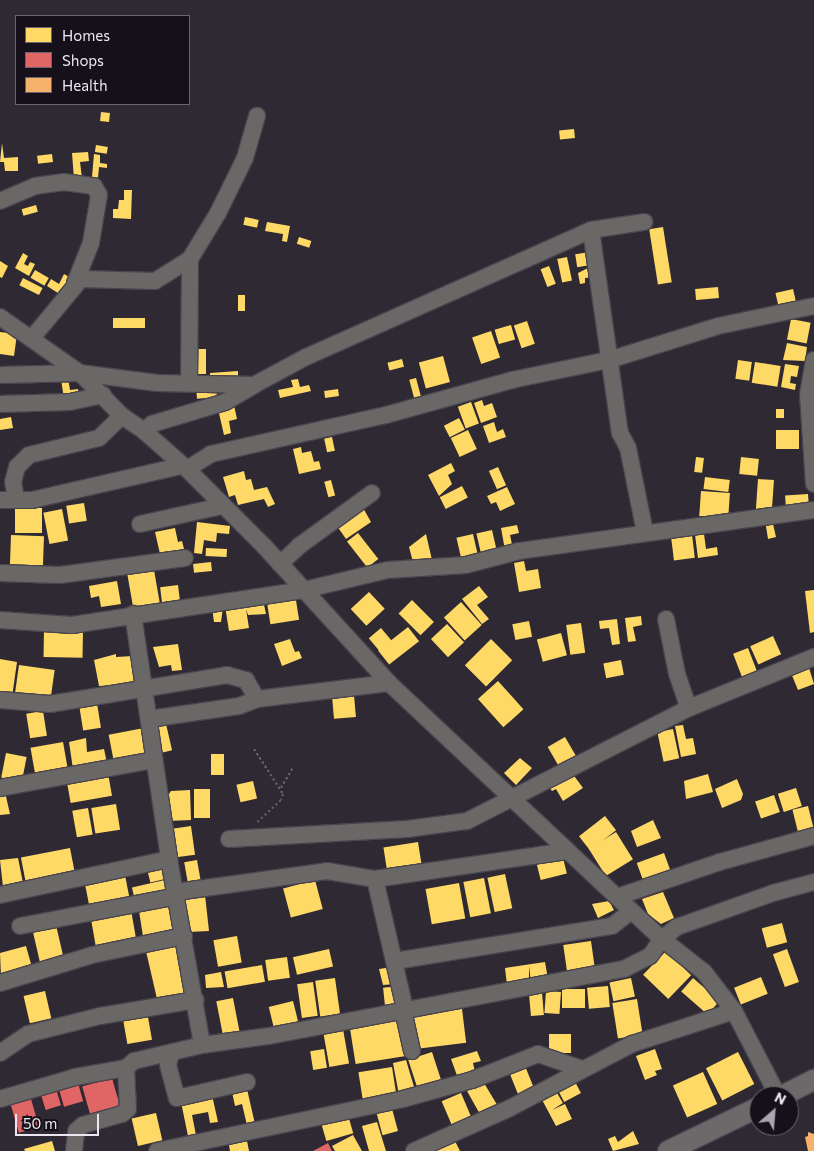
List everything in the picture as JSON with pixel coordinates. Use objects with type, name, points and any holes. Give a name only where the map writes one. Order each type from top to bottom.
[{"type":"main road","points":[[799,1088],[814,1080]]},
{"type":"main road","points":[[668,1151],[749,1112]]},
{"type":"street","points":[[75,283],[88,278],[155,281],[190,259],[218,213],[241,166],[257,116]]},
{"type":"street","points":[[0,201],[35,186],[64,182],[94,186],[99,195],[93,234],[75,283],[32,338]]},
{"type":"street","points":[[144,431],[152,424],[225,402],[306,357],[591,230],[644,222]]},
{"type":"street","points":[[591,230],[620,433],[628,448],[645,532]]},
{"type":"street","points":[[189,383],[190,259]]},
{"type":"street","points":[[122,416],[100,438],[29,455],[17,467],[8,500],[32,500],[184,468],[211,454],[386,414],[512,380],[610,360],[718,326],[814,306]]},
{"type":"street","points":[[0,317],[80,373],[122,416],[144,431],[184,468],[280,564],[389,683],[513,796],[617,898],[662,939],[704,972],[734,1011],[773,1086]]},
{"type":"street","points":[[814,360],[808,394],[814,484]]},
{"type":"street","points":[[0,375],[80,373],[158,383],[254,385]]},
{"type":"street","points":[[0,404],[70,402],[103,395]]},
{"type":"street","points":[[280,564],[299,546],[372,493]]},
{"type":"street","points":[[140,524],[222,506]]},
{"type":"street","points":[[0,620],[32,624],[72,625],[133,614],[304,590],[388,570],[466,564],[519,551],[814,510]]},
{"type":"street","points":[[0,573],[60,575],[185,558]]},
{"type":"street","points":[[133,614],[169,859],[196,1000],[202,1045]]},
{"type":"street","points":[[666,619],[677,674],[688,708]]},
{"type":"street","points":[[0,633],[32,624]]},
{"type":"street","points":[[234,839],[407,829],[467,821],[688,708],[814,657]]},
{"type":"street","points":[[0,700],[50,704],[227,675],[246,680],[257,699]]},
{"type":"street","points":[[149,719],[214,710],[257,699],[389,683]]},
{"type":"street","points":[[0,788],[154,760]]},
{"type":"street","points":[[617,898],[720,862],[814,836]]},
{"type":"street","points":[[20,926],[177,894],[328,871],[375,878],[567,850]]},
{"type":"street","points":[[0,895],[169,859]]},
{"type":"street","points":[[375,878],[395,961],[412,1051]]},
{"type":"street","points":[[0,1099],[75,1076],[126,1068],[134,1061],[202,1045],[268,1036],[624,969],[650,956],[662,939],[678,927],[773,893],[814,882]]},
{"type":"street","points":[[395,961],[612,926],[632,910]]},
{"type":"street","points":[[0,983],[92,956],[184,936]]},
{"type":"street","points":[[0,1053],[28,1034],[100,1016],[196,1000]]},
{"type":"street","points":[[423,1149],[510,1108],[632,1044],[734,1011]]},
{"type":"street","points":[[171,1053],[168,1065],[177,1098],[246,1082]]},
{"type":"street","points":[[157,1151],[403,1099],[472,1080],[538,1054],[582,1069]]},
{"type":"street","points":[[74,1151],[76,1131],[83,1125],[122,1114],[128,1108],[126,1068]]},
{"type":"path","points":[[254,749],[282,788]]},
{"type":"path","points":[[234,839],[280,800],[282,788],[293,767]]},
{"type":"building: Homes","points":[[101,112],[110,113],[109,122],[100,121]]},
{"type":"building: Homes","points":[[574,129],[575,138],[560,140],[559,131]]},
{"type":"building: Homes","points":[[2,143],[4,158],[18,157],[18,171],[5,171],[4,162],[0,162]]},
{"type":"building: Homes","points":[[96,145],[108,147],[107,154],[95,152]]},
{"type":"building: Homes","points":[[88,152],[89,161],[80,162],[82,178],[74,179],[72,153]]},
{"type":"building: Homes","points":[[52,154],[53,162],[38,164],[37,156]]},
{"type":"building: Homes","points":[[94,154],[100,155],[100,163],[107,164],[107,168],[99,167],[98,178],[92,177]]},
{"type":"building: Homes","points":[[124,190],[132,190],[131,219],[113,218],[113,209],[118,209],[119,200],[124,200]]},
{"type":"building: Homes","points":[[36,205],[38,212],[24,216],[22,209]]},
{"type":"building: Homes","points":[[245,217],[259,220],[257,228],[243,225]]},
{"type":"building: Homes","points":[[267,222],[290,226],[287,242],[282,241],[283,234],[265,231]]},
{"type":"building: Homes","points":[[663,227],[672,282],[658,285],[649,229]]},
{"type":"building: Homes","points":[[299,237],[311,241],[309,248],[297,244]]},
{"type":"building: Homes","points":[[590,252],[592,265],[577,267],[575,254]]},
{"type":"building: Homes","points":[[23,253],[28,256],[24,264],[28,266],[30,262],[35,264],[29,276],[15,268]]},
{"type":"building: Homes","points":[[567,257],[572,280],[562,283],[557,259]]},
{"type":"building: Homes","points":[[0,261],[8,266],[2,278],[0,277]]},
{"type":"building: Homes","points":[[549,266],[556,284],[547,287],[541,269]]},
{"type":"building: Homes","points":[[592,266],[594,277],[585,278],[585,283],[580,284],[578,273]]},
{"type":"building: Homes","points":[[35,270],[49,278],[44,286],[31,278]]},
{"type":"building: Homes","points":[[64,274],[71,278],[61,295],[47,286],[51,279],[59,284]]},
{"type":"building: Homes","points":[[23,278],[43,288],[39,295],[19,285]]},
{"type":"building: Homes","points":[[718,287],[719,298],[696,300],[695,289]]},
{"type":"building: Homes","points":[[793,289],[797,306],[779,310],[775,293]]},
{"type":"building: Homes","points":[[238,295],[245,295],[245,311],[238,311]]},
{"type":"building: Homes","points":[[113,318],[145,318],[145,328],[113,328]]},
{"type":"building: Homes","points":[[791,319],[811,323],[807,343],[787,340]]},
{"type":"building: Homes","points":[[527,321],[535,344],[522,348],[514,326]]},
{"type":"building: Homes","points":[[511,325],[515,339],[499,344],[495,330]]},
{"type":"building: Homes","points":[[491,331],[500,357],[481,364],[472,338]]},
{"type":"building: Homes","points":[[0,332],[17,334],[14,356],[0,354]]},
{"type":"building: Homes","points":[[787,343],[807,347],[805,361],[783,360]]},
{"type":"building: Homes","points":[[197,349],[206,349],[206,374],[197,374]]},
{"type":"building: Homes","points":[[443,356],[450,382],[426,389],[419,362]]},
{"type":"building: Homes","points":[[402,359],[404,367],[389,370],[387,363]]},
{"type":"building: Homes","points":[[738,360],[752,362],[749,381],[735,379]]},
{"type":"building: Homes","points":[[755,362],[781,366],[777,387],[752,383]]},
{"type":"building: Homes","points":[[785,364],[799,366],[797,377],[791,376],[790,383],[796,384],[795,390],[781,387]]},
{"type":"building: Homes","points":[[238,371],[238,380],[210,380],[210,373]]},
{"type":"building: Homes","points":[[68,378],[70,390],[78,389],[79,397],[64,399],[61,379]]},
{"type":"building: Homes","points":[[416,378],[422,401],[415,403],[409,380]]},
{"type":"building: Homes","points":[[298,379],[300,387],[309,385],[311,391],[280,398],[278,390],[293,387],[291,380]]},
{"type":"building: Homes","points":[[216,386],[217,397],[197,399],[196,388]]},
{"type":"building: Homes","points":[[338,389],[339,396],[325,398],[324,391]]},
{"type":"building: Homes","points":[[482,400],[484,406],[492,403],[497,417],[481,423],[474,403]]},
{"type":"building: Homes","points":[[471,402],[479,424],[466,428],[458,407]]},
{"type":"building: Homes","points":[[234,405],[237,419],[229,421],[231,433],[224,435],[218,409]]},
{"type":"building: Homes","points":[[776,409],[784,409],[784,418],[776,418]]},
{"type":"building: Homes","points":[[11,417],[13,428],[0,430],[0,419]]},
{"type":"building: Homes","points":[[459,418],[465,430],[450,437],[444,426]]},
{"type":"building: Homes","points":[[494,422],[497,432],[503,429],[506,437],[489,443],[483,426]]},
{"type":"building: Homes","points":[[468,430],[477,449],[460,457],[451,438]]},
{"type":"building: Homes","points":[[776,430],[799,430],[799,449],[776,449]]},
{"type":"building: Homes","points":[[332,437],[335,451],[327,452],[324,439]]},
{"type":"building: Homes","points":[[301,447],[302,453],[311,451],[314,462],[319,461],[321,469],[299,474],[293,449]]},
{"type":"building: Homes","points":[[696,457],[704,458],[702,473],[694,472]]},
{"type":"building: Homes","points":[[741,457],[759,459],[757,476],[739,474]]},
{"type":"building: Homes","points":[[451,463],[455,471],[448,475],[452,484],[439,496],[428,475]]},
{"type":"building: Homes","points":[[498,467],[506,485],[497,489],[489,471]]},
{"type":"building: Homes","points":[[244,471],[246,480],[251,479],[254,490],[267,487],[275,504],[268,507],[264,499],[238,505],[235,495],[229,497],[223,477]]},
{"type":"building: Homes","points":[[705,477],[730,480],[728,492],[704,489]]},
{"type":"building: Homes","points":[[758,479],[774,480],[772,510],[756,509]]},
{"type":"building: Homes","points":[[331,480],[335,495],[328,497],[324,482]]},
{"type":"building: Homes","points":[[462,486],[468,498],[446,509],[440,497]]},
{"type":"building: Homes","points":[[507,487],[515,504],[500,511],[496,502],[491,504],[487,496]]},
{"type":"building: Homes","points":[[701,491],[730,493],[728,518],[699,516]]},
{"type":"building: Homes","points":[[808,494],[809,508],[786,510],[785,496]]},
{"type":"building: Homes","points":[[84,503],[87,521],[69,524],[66,506]]},
{"type":"building: Homes","points":[[362,506],[371,522],[346,539],[337,526]]},
{"type":"building: Homes","points":[[15,508],[42,508],[42,533],[15,533]]},
{"type":"building: Homes","points":[[62,509],[68,540],[49,544],[43,513]]},
{"type":"building: Homes","points":[[197,522],[230,526],[229,534],[217,533],[216,542],[204,540],[202,554],[194,553]]},
{"type":"building: Homes","points":[[773,524],[776,537],[768,539],[766,526]]},
{"type":"building: Homes","points":[[517,525],[519,533],[510,535],[513,549],[505,550],[501,528]]},
{"type":"building: Homes","points":[[175,528],[178,542],[182,541],[184,549],[160,554],[155,532]]},
{"type":"building: Homes","points":[[492,530],[497,552],[482,556],[476,534]]},
{"type":"building: Homes","points":[[358,533],[378,559],[367,568],[347,542]]},
{"type":"building: Homes","points":[[426,534],[432,560],[413,562],[409,547]]},
{"type":"building: Homes","points":[[473,534],[478,556],[462,560],[456,538]]},
{"type":"building: Homes","points":[[704,534],[706,549],[717,547],[718,555],[698,558],[695,535]]},
{"type":"building: Homes","points":[[11,535],[44,536],[43,570],[10,569]]},
{"type":"building: Homes","points":[[692,535],[695,558],[674,560],[671,538]]},
{"type":"building: Homes","points":[[206,548],[227,549],[227,557],[206,556]]},
{"type":"building: Homes","points":[[524,561],[526,571],[538,569],[541,588],[519,592],[514,563]]},
{"type":"building: Homes","points":[[211,562],[212,571],[194,573],[193,564]]},
{"type":"building: Homes","points":[[154,570],[160,605],[134,610],[127,575]]},
{"type":"building: Homes","points":[[117,581],[121,604],[101,607],[99,596],[91,598],[89,586]]},
{"type":"building: Homes","points":[[178,585],[180,602],[162,604],[160,587]]},
{"type":"building: Homes","points":[[479,586],[488,597],[477,605],[489,619],[482,624],[462,599]]},
{"type":"building: Homes","points":[[814,590],[814,632],[810,633],[805,591]]},
{"type":"building: Homes","points":[[369,592],[385,609],[366,626],[351,609]]},
{"type":"building: Homes","points":[[295,594],[299,620],[270,624],[266,599]]},
{"type":"building: Homes","points":[[263,600],[266,614],[248,615],[246,609],[249,628],[229,631],[225,606]]},
{"type":"building: Homes","points":[[412,600],[434,622],[420,635],[399,613]]},
{"type":"building: Homes","points":[[461,602],[482,625],[465,640],[444,617]]},
{"type":"building: Homes","points":[[212,607],[223,607],[221,622],[214,622]]},
{"type":"building: Homes","points":[[641,616],[642,625],[633,627],[636,641],[628,642],[625,618]]},
{"type":"building: Homes","points":[[617,619],[620,644],[612,645],[609,628],[600,629],[599,621]]},
{"type":"building: Homes","points":[[529,621],[532,637],[515,640],[512,624]]},
{"type":"building: Homes","points":[[581,623],[585,653],[570,655],[566,625]]},
{"type":"building: Homes","points":[[447,624],[464,642],[448,657],[431,639]]},
{"type":"building: Homes","points":[[408,627],[419,641],[389,665],[378,650]]},
{"type":"building: Homes","points":[[381,628],[392,641],[380,651],[369,638]]},
{"type":"building: Homes","points":[[44,630],[83,631],[83,658],[44,657]]},
{"type":"building: Homes","points":[[561,633],[567,655],[543,662],[537,639]]},
{"type":"building: Homes","points":[[773,636],[781,654],[758,664],[750,646]]},
{"type":"building: Homes","points":[[290,639],[295,652],[299,651],[302,658],[282,666],[274,644]]},
{"type":"building: Homes","points":[[491,639],[512,660],[486,686],[465,665]]},
{"type":"building: Homes","points":[[178,644],[182,670],[172,671],[171,665],[159,667],[153,647]]},
{"type":"building: Homes","points":[[748,648],[757,671],[742,677],[733,654]]},
{"type":"building: Homes","points":[[116,654],[116,657],[133,656],[137,684],[99,686],[94,660]]},
{"type":"building: Homes","points":[[0,659],[17,662],[12,697],[0,695]]},
{"type":"building: Homes","points":[[621,660],[624,675],[606,678],[603,663]]},
{"type":"building: Homes","points":[[19,665],[55,670],[50,702],[15,697]]},
{"type":"building: Homes","points":[[809,668],[814,684],[798,690],[791,673]]},
{"type":"building: Homes","points":[[498,681],[523,709],[503,727],[478,699]]},
{"type":"building: Homes","points":[[354,695],[356,717],[334,719],[332,697]]},
{"type":"building: Homes","points":[[97,703],[101,728],[83,731],[79,706]]},
{"type":"building: Homes","points":[[43,711],[47,736],[30,738],[26,714]]},
{"type":"building: Homes","points":[[166,724],[172,750],[158,753],[152,727]]},
{"type":"building: Homes","points":[[683,725],[686,739],[693,738],[696,754],[681,757],[675,726]]},
{"type":"building: Homes","points":[[144,728],[149,753],[113,759],[109,735]]},
{"type":"building: Homes","points":[[673,729],[679,758],[664,762],[657,732]]},
{"type":"building: Homes","points":[[565,737],[576,756],[559,766],[548,747]]},
{"type":"building: Homes","points":[[86,738],[87,752],[104,749],[107,763],[73,769],[69,742]]},
{"type":"building: Homes","points":[[63,742],[68,770],[35,775],[31,748]]},
{"type":"building: Homes","points":[[6,753],[27,757],[22,782],[1,778]]},
{"type":"building: Homes","points":[[211,754],[224,754],[224,775],[211,775]]},
{"type":"building: Homes","points":[[520,758],[532,768],[516,785],[504,773]]},
{"type":"building: Homes","points":[[108,773],[112,796],[71,803],[67,780]]},
{"type":"building: Homes","points":[[572,773],[583,788],[563,801],[556,789],[552,791],[547,784]]},
{"type":"building: Homes","points":[[708,774],[713,792],[686,799],[684,781]]},
{"type":"building: Homes","points":[[737,779],[743,794],[741,800],[722,808],[715,789]]},
{"type":"building: Homes","points":[[253,781],[257,799],[240,802],[236,785]]},
{"type":"building: Homes","points":[[796,788],[802,806],[784,812],[778,794]]},
{"type":"building: Homes","points":[[194,789],[210,789],[210,818],[194,818]]},
{"type":"building: Homes","points":[[190,790],[191,820],[168,821],[167,797],[171,791]]},
{"type":"building: Homes","points":[[5,792],[10,814],[0,815],[0,793]]},
{"type":"building: Homes","points":[[774,795],[780,812],[761,819],[755,802]]},
{"type":"building: Homes","points":[[116,804],[120,830],[95,834],[91,808]]},
{"type":"building: Homes","points":[[808,806],[814,830],[799,834],[792,810]]},
{"type":"building: Homes","points":[[88,808],[93,835],[77,837],[72,811]]},
{"type":"building: Homes","points":[[605,816],[616,830],[590,851],[579,836]]},
{"type":"building: Homes","points":[[653,820],[661,838],[637,847],[631,831]]},
{"type":"building: Homes","points":[[191,826],[195,855],[176,857],[172,829]]},
{"type":"building: Homes","points":[[616,832],[633,859],[606,876],[589,849]]},
{"type":"building: Homes","points":[[418,842],[422,867],[387,872],[383,847]]},
{"type":"building: Homes","points":[[70,848],[75,874],[26,883],[21,858]]},
{"type":"building: Homes","points":[[664,853],[672,875],[645,885],[637,863]]},
{"type":"building: Homes","points":[[18,858],[23,883],[3,887],[0,860]]},
{"type":"building: Homes","points":[[563,858],[567,874],[541,880],[537,865]]},
{"type":"building: Homes","points":[[197,860],[202,887],[189,889],[184,862]]},
{"type":"building: Homes","points":[[163,867],[166,879],[150,883],[147,871]]},
{"type":"building: Homes","points":[[505,874],[512,908],[495,912],[487,878]]},
{"type":"building: Homes","points":[[125,875],[130,900],[90,907],[85,883]]},
{"type":"building: Homes","points":[[484,878],[491,913],[470,917],[463,882]]},
{"type":"building: Homes","points":[[169,879],[172,892],[135,900],[132,888]]},
{"type":"building: Homes","points":[[315,880],[323,909],[291,918],[283,889]]},
{"type":"building: Homes","points":[[459,883],[465,918],[432,924],[426,889]]},
{"type":"building: Homes","points":[[663,892],[674,918],[661,924],[648,914],[642,899]]},
{"type":"building: Homes","points":[[205,895],[209,931],[188,932],[182,898]]},
{"type":"building: Homes","points":[[609,901],[614,910],[598,918],[592,904]]},
{"type":"building: Homes","points":[[172,902],[177,935],[144,940],[138,907]]},
{"type":"building: Homes","points":[[131,910],[137,944],[97,952],[91,917]]},
{"type":"building: Homes","points":[[782,923],[787,942],[767,948],[762,928]]},
{"type":"building: Homes","points":[[56,925],[64,961],[41,966],[33,930]]},
{"type":"building: Homes","points":[[237,936],[242,963],[218,967],[213,940]]},
{"type":"building: Homes","points":[[591,941],[595,971],[567,975],[563,945]]},
{"type":"building: Homes","points":[[178,943],[190,997],[158,1004],[146,950]]},
{"type":"building: Homes","points":[[26,946],[33,971],[1,977],[0,953]]},
{"type":"building: Homes","points":[[329,949],[333,967],[297,975],[293,957]]},
{"type":"building: Homes","points":[[787,949],[799,982],[785,987],[773,954]]},
{"type":"building: Homes","points":[[666,951],[691,975],[668,999],[643,975]]},
{"type":"building: Homes","points":[[287,957],[290,978],[268,981],[265,960]]},
{"type":"building: Homes","points":[[545,962],[548,979],[531,982],[529,966],[529,982],[507,985],[505,968]]},
{"type":"building: Homes","points":[[262,965],[265,982],[228,988],[225,972]]},
{"type":"building: Homes","points":[[392,967],[395,984],[383,985],[379,969]]},
{"type":"building: Homes","points":[[221,972],[224,987],[206,988],[205,975]]},
{"type":"building: Homes","points":[[761,977],[768,994],[741,1005],[734,988]]},
{"type":"building: Homes","points":[[335,978],[340,1014],[320,1016],[315,981]]},
{"type":"building: Homes","points":[[631,978],[635,997],[613,1001],[609,983]]},
{"type":"building: Homes","points":[[693,978],[719,1001],[708,1015],[681,992]]},
{"type":"building: Homes","points":[[313,982],[318,1016],[302,1018],[297,984]]},
{"type":"building: Homes","points":[[399,986],[401,1004],[385,1006],[383,988]]},
{"type":"building: Homes","points":[[608,986],[610,1007],[589,1009],[587,988]]},
{"type":"building: Homes","points":[[562,989],[585,989],[585,1008],[562,1008]]},
{"type":"building: Homes","points":[[45,991],[51,1018],[30,1023],[24,996]]},
{"type":"building: Homes","points":[[546,991],[561,992],[559,1014],[544,1013]]},
{"type":"building: Homes","points":[[542,993],[544,1015],[531,1016],[529,994]]},
{"type":"building: Homes","points":[[233,998],[240,1033],[223,1037],[216,1001]]},
{"type":"building: Homes","points":[[637,999],[643,1035],[618,1038],[612,1003]]},
{"type":"building: Homes","points":[[293,1001],[298,1021],[274,1027],[269,1007]]},
{"type":"building: Homes","points":[[462,1009],[466,1043],[418,1049],[413,1015]]},
{"type":"building: Homes","points":[[148,1017],[152,1040],[127,1044],[123,1021]]},
{"type":"building: Homes","points":[[403,1018],[409,1056],[356,1064],[350,1026]]},
{"type":"building: Homes","points":[[343,1029],[349,1063],[329,1067],[323,1032]]},
{"type":"building: Homes","points":[[549,1034],[571,1034],[571,1053],[549,1053]]},
{"type":"building: Homes","points":[[324,1049],[327,1068],[313,1070],[310,1051]]},
{"type":"building: Homes","points":[[655,1049],[662,1069],[655,1071],[657,1075],[645,1080],[636,1056]]},
{"type":"building: Homes","points":[[477,1051],[481,1061],[473,1063],[476,1076],[459,1081],[451,1059]]},
{"type":"building: Homes","points":[[432,1052],[443,1086],[419,1094],[408,1060]]},
{"type":"building: Homes","points":[[738,1052],[754,1084],[722,1100],[706,1068]]},
{"type":"building: Homes","points":[[406,1060],[415,1090],[399,1095],[393,1063]]},
{"type":"building: Homes","points":[[525,1066],[535,1091],[519,1097],[509,1072]]},
{"type":"building: Homes","points":[[392,1067],[397,1097],[363,1102],[358,1072]]},
{"type":"building: Homes","points":[[703,1072],[717,1104],[687,1117],[673,1085]]},
{"type":"building: Homes","points":[[573,1078],[581,1093],[564,1102],[556,1087]]},
{"type":"building: Homes","points":[[484,1083],[499,1108],[481,1116],[467,1091]]},
{"type":"building: Homes","points":[[554,1088],[563,1103],[552,1110],[565,1104],[572,1119],[556,1126],[540,1096]]},
{"type":"building: Homes","points":[[247,1089],[255,1124],[247,1125],[242,1104],[235,1106],[232,1092]]},
{"type":"building: Homes","points":[[461,1093],[472,1119],[453,1127],[442,1101]]},
{"type":"building: Homes","points":[[212,1095],[218,1122],[210,1123],[208,1112],[192,1115],[196,1135],[188,1136],[181,1102]]},
{"type":"building: Homes","points":[[391,1105],[398,1131],[383,1135],[376,1109]]},
{"type":"building: Homes","points":[[156,1113],[162,1140],[138,1146],[132,1119]]},
{"type":"building: Homes","points":[[348,1115],[353,1133],[326,1141],[321,1123]]},
{"type":"building: Homes","points":[[377,1122],[386,1151],[369,1151],[362,1126]]},
{"type":"building: Homes","points":[[633,1131],[639,1144],[613,1151],[608,1139],[615,1136],[618,1142]]},
{"type":"building: Homes","points":[[353,1135],[362,1151],[335,1151],[332,1146]]},
{"type":"building: Homes","points":[[453,1137],[460,1151],[433,1151]]},
{"type":"building: Homes","points":[[52,1141],[55,1151],[25,1151],[24,1149]]},
{"type":"building: Homes","points":[[247,1141],[249,1151],[230,1151],[229,1145]]},
{"type":"building: Shops","points":[[112,1078],[121,1110],[91,1118],[82,1087]]},
{"type":"building: Shops","points":[[78,1083],[83,1101],[64,1107],[59,1089]]},
{"type":"building: Shops","points":[[56,1089],[61,1105],[46,1110],[41,1094]]},
{"type":"building: Shops","points":[[31,1099],[39,1127],[19,1133],[11,1105]]},
{"type":"building: Shops","points":[[328,1143],[332,1151],[313,1151]]},
{"type":"building: Health","points":[[808,1132],[814,1134],[814,1151],[808,1151],[805,1137],[808,1136]]}]
